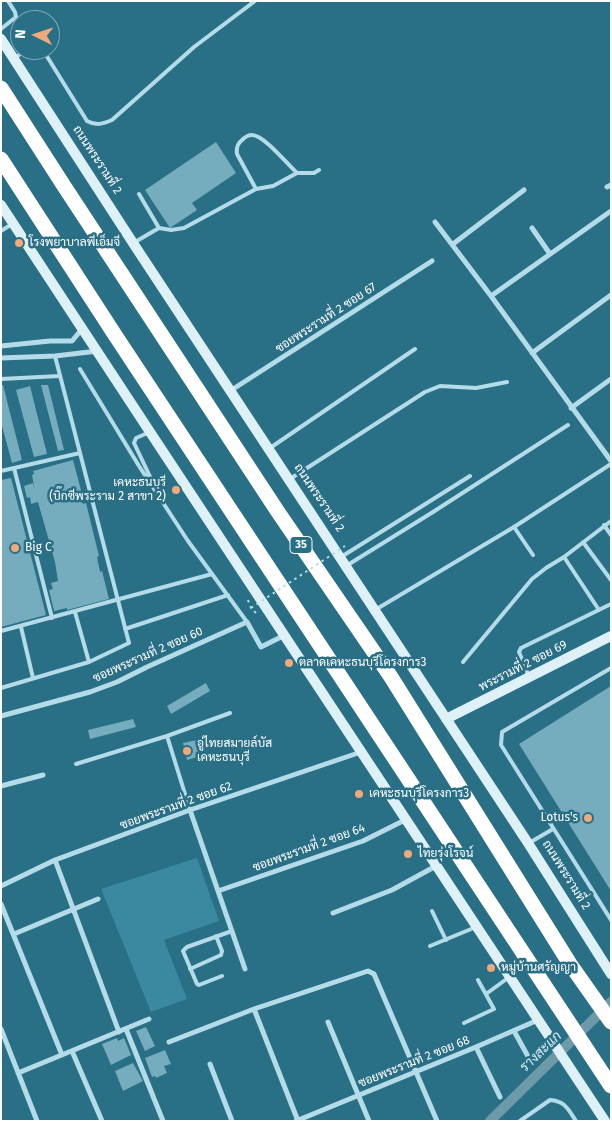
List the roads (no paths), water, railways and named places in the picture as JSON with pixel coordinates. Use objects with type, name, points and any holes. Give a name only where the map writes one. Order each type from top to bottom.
[{"type":"highway","name":"35","points":[[1,88],[273,503],[391,677],[570,964],[611,1022]]},
{"type":"highway","points":[[1,159],[611,1086]]},
{"type":"main road","name":"ถนนพระรามที่ 2","points":[[1,39],[10,53]]},
{"type":"main road","name":"ถนนพระรามที่ 2","points":[[15,60],[288,480],[528,843],[611,974]]},
{"type":"main road","points":[[1,205],[605,1121]]},
{"type":"main road","name":"พระรามที่ 2 ซอย 69","points":[[446,719],[611,636]]},
{"type":"street","points":[[453,244],[524,190]]},
{"type":"street","points":[[491,296],[611,211]]},
{"type":"street","points":[[435,222],[610,460]]},
{"type":"street","points":[[532,228],[550,254]]},
{"type":"street","name":"ซอยพระรามที่ 2 ซอย 67","points":[[230,391],[432,261]]},
{"type":"street","points":[[532,354],[611,295]]},
{"type":"street","points":[[1,346],[50,341],[72,341],[83,328]]},
{"type":"street","points":[[1,358],[55,356],[98,351]]},
{"type":"street","points":[[571,408],[611,379]]},
{"type":"street","points":[[248,622],[262,647],[285,635]]},
{"type":"street","name":"ซอยพระรามที่ 2 ซอย 60","points":[[1,716],[117,682],[248,622]]},
{"type":"street","name":"ซอยพระรามที่ 2 ซอย 62","points":[[1,886],[55,860],[190,810],[362,752]]},
{"type":"street","points":[[1,786],[43,775]]},
{"type":"street","points":[[190,810],[245,969]]},
{"type":"street","name":"ซอยพระรามที่ 2 ซอย 64","points":[[218,891],[362,841],[405,820]]},
{"type":"street","points":[[55,860],[72,910],[119,1032]]},
{"type":"street","points":[[333,913],[392,890],[437,866]]},
{"type":"street","points":[[14,934],[98,899]]},
{"type":"street","points":[[1,904],[62,1055]]},
{"type":"street","points":[[169,1042],[254,1010],[368,971],[374,974],[437,1121]]},
{"type":"street","points":[[254,1010],[297,1121]]},
{"type":"street","points":[[18,1073],[149,1019]]},
{"type":"street","name":"ซอยพระรามที่ 2 ซอย 68","points":[[297,1121],[514,1031],[538,1019]]},
{"type":"street","points":[[328,1022],[369,1121]]},
{"type":"street","points":[[1,1029],[37,1121]]},
{"type":"street","points":[[126,1029],[163,1121]]},
{"type":"street","points":[[514,1031],[530,1060]]},
{"type":"street","points":[[476,1047],[500,1097]]},
{"type":"street","points":[[72,1051],[102,1121]]},
{"type":"street","points":[[210,1064],[232,1121]]},
{"type":"lane","points":[[1,29],[16,17],[8,1]]},
{"type":"lane","points":[[49,60],[87,121],[93,124],[106,123],[112,120],[194,47],[256,1]]},
{"type":"lane","points":[[256,188],[237,154],[236,149],[244,137],[252,135],[258,137],[268,144],[297,173]]},
{"type":"lane","points":[[133,243],[159,228],[171,230],[184,228],[256,188],[273,186],[297,173],[320,170]]},
{"type":"lane","points":[[139,194],[159,228]]},
{"type":"lane","points":[[1,231],[13,223]]},
{"type":"lane","points":[[268,449],[415,349]]},
{"type":"lane","points":[[1,688],[89,662],[129,643],[55,356]]},
{"type":"lane","points":[[80,369],[119,435],[188,541],[248,622]]},
{"type":"lane","points":[[1,379],[60,376]]},
{"type":"lane","points":[[288,480],[426,392],[440,386],[476,388],[507,382]]},
{"type":"lane","points":[[343,562],[433,512],[568,424]]},
{"type":"lane","points":[[150,432],[136,438],[134,443],[157,492]]},
{"type":"lane","points":[[1,471],[80,453]]},
{"type":"lane","points":[[375,610],[514,527],[610,460]]},
{"type":"lane","points":[[14,468],[52,618]]},
{"type":"lane","points":[[343,562],[470,476]]},
{"type":"lane","points":[[463,662],[532,578],[564,557],[611,521]]},
{"type":"lane","points":[[604,525],[611,535]]},
{"type":"lane","points":[[514,527],[533,555]]},
{"type":"lane","points":[[583,542],[611,580]]},
{"type":"lane","points":[[564,557],[599,610]]},
{"type":"lane","points":[[1,631],[212,574]]},
{"type":"lane","points":[[125,629],[228,595]]},
{"type":"lane","points":[[529,677],[519,652],[521,648],[611,604]]},
{"type":"lane","points":[[75,612],[89,662]]},
{"type":"lane","points":[[21,627],[33,678]]},
{"type":"lane","points":[[611,668],[502,732],[501,745],[552,829],[611,920]]},
{"type":"lane","points":[[76,764],[167,736],[230,713]]},
{"type":"lane","points":[[167,736],[190,810]]},
{"type":"lane","points":[[528,843],[552,829]]},
{"type":"lane","points":[[432,911],[446,940]]},
{"type":"lane","points":[[430,946],[476,927]]},
{"type":"lane","points":[[222,976],[198,985],[184,955],[184,949],[232,931]]},
{"type":"lane","points":[[190,969],[221,955],[222,951],[216,936]]},
{"type":"lane","points":[[486,994],[510,977]]},
{"type":"lane","points":[[464,1023],[494,1009],[478,980]]},
{"type":"lane","points":[[520,1121],[550,1100],[562,1102],[566,1105],[576,1121]]},
{"type":"waterway","name":"รางสะแก","points":[[490,1121],[611,1002]]},
{"type":"place","name":"โรงพยาบาลพีเอ็มจี","points":[[19,243]]},
{"type":"place","name":"เคหะธนบุรี (บิ๊กซีพระราม 2 สาขา 2)","points":[[176,490]]},
{"type":"place","name":"Big C","points":[[15,548]]},
{"type":"place","name":"ตลาดเคหะธนบุรีโครงการ3","points":[[289,663]]},
{"type":"place","name":"อู่ไทยสมายล์บัส เคหะธนบุรี","points":[[187,751]]},
{"type":"place","name":"เคหะธนบุรีโครงการ3","points":[[359,794]]},
{"type":"place","name":"Lotus's","points":[[588,818]]},
{"type":"place","name":"ไทยรุ่งโรจน์","points":[[408,854]]},
{"type":"place","name":"หมู่บ้านศรัญญา","points":[[491,968]]}]
